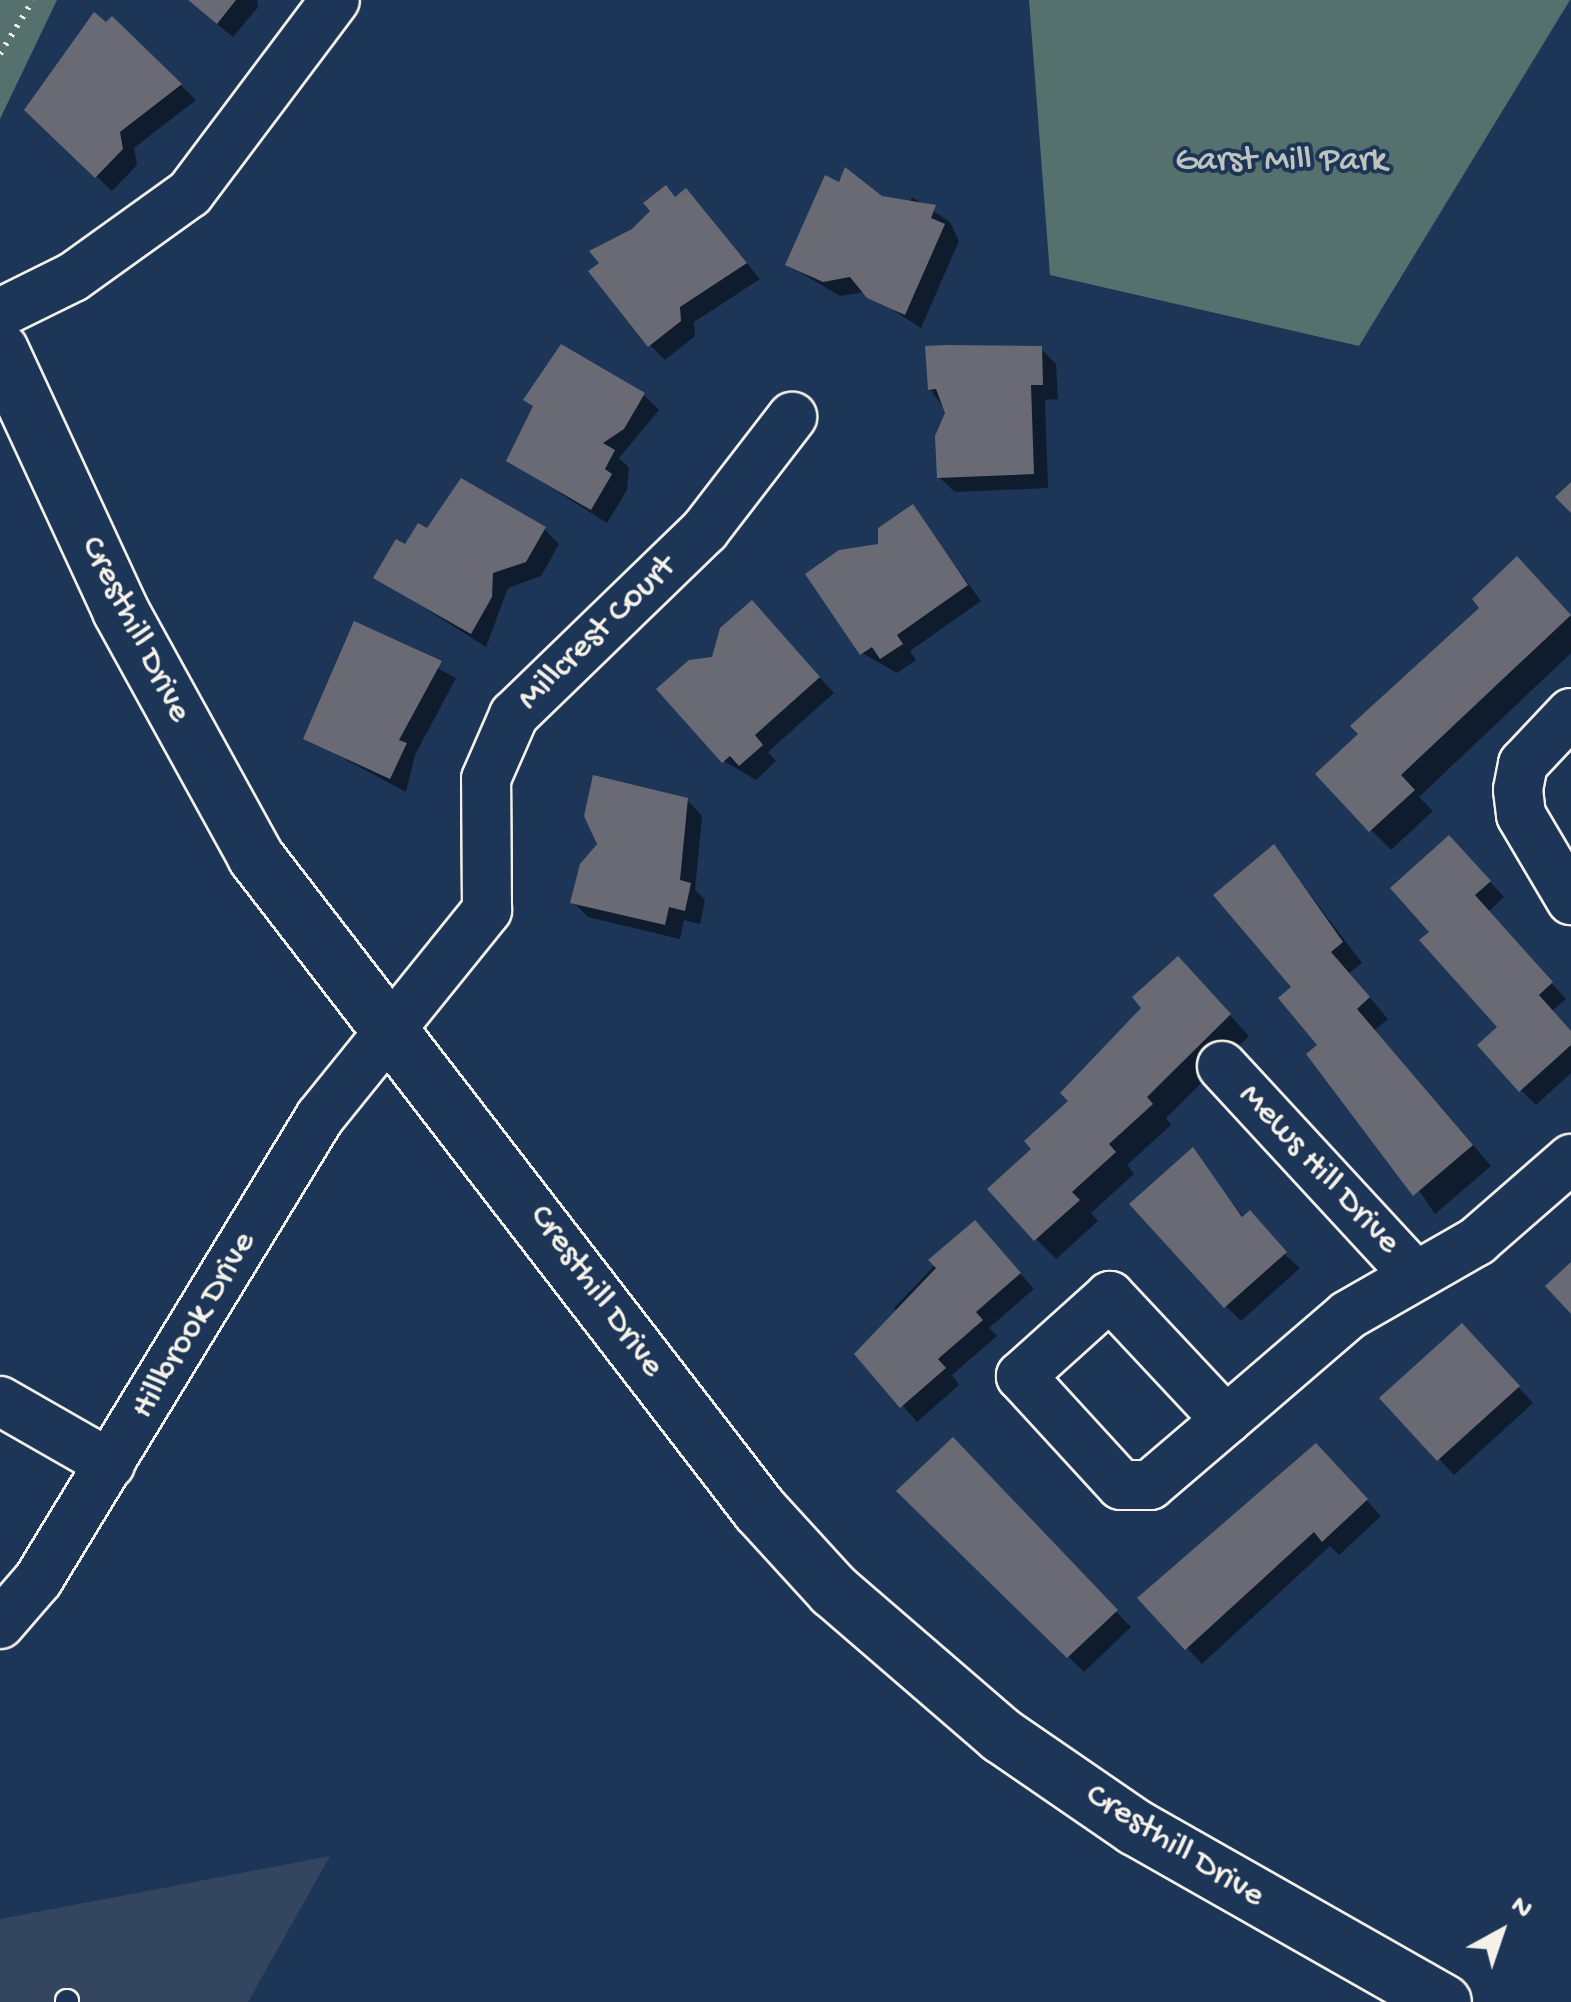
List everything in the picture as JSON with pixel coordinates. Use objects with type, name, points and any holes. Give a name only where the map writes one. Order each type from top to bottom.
[{"type":"street","points":[[0,314],[73,277],[190,193],[335,0]]},
{"type":"street","name":"Cresthill Drive","points":[[0,350],[210,780],[255,856],[393,1030],[684,1415],[848,1604],[1001,1735],[1135,1826],[1443,2002]]},
{"type":"street","name":"Millcrest Court","points":[[393,1030],[487,910],[486,779],[514,715],[704,530],[792,417]]},
{"type":"street","points":[[1571,714],[1541,739],[1518,790],[1521,816],[1571,900]]},
{"type":"street","name":"Hillbrook Drive","points":[[0,1624],[110,1464],[320,1117],[393,1030]]},
{"type":"street","name":"Mews Hill Drive","points":[[1222,1066],[1414,1274]]},
{"type":"street","name":"Mews Hill Drive","points":[[1226,1420],[1348,1314],[1477,1242],[1571,1159]]},
{"type":"street","points":[[0,1401],[110,1464]]},
{"type":"path","points":[[0,54],[33,0]]},
{"type":"shaded area","points":[[330,1856],[248,2002],[0,2002],[0,1919]]},
{"type":"green space","points":[[0,0],[57,0],[0,119]]},
{"type":"green space","name":"Garst Mill Park","points":[[1029,0],[1570,0],[1359,346],[1050,275]]},
{"type":"building","points":[[188,0],[236,0],[217,24]]},
{"type":"building","points":[[94,12],[106,22],[112,16],[182,84],[120,132],[123,149],[95,178],[24,110]]},
{"type":"building","points":[[845,167],[882,196],[936,205],[931,218],[945,224],[905,315],[867,298],[850,277],[823,282],[785,265],[825,175],[839,182]]},
{"type":"building","points":[[666,185],[675,197],[686,188],[747,263],[680,307],[681,321],[648,347],[588,271],[599,263],[589,251],[632,229],[650,211],[643,203]]},
{"type":"building","points":[[561,344],[645,393],[624,429],[603,443],[615,450],[605,469],[612,474],[591,510],[506,461],[533,406],[523,400]]},
{"type":"building","points":[[925,346],[1042,346],[1043,385],[1031,385],[1034,474],[937,478],[935,436],[945,413],[936,389],[928,390]]},
{"type":"building","points":[[461,478],[546,527],[526,562],[493,573],[492,597],[471,634],[373,578],[396,539],[405,544],[418,523],[427,528]]},
{"type":"building","points":[[1571,482],[1571,513],[1555,497]]},
{"type":"building","points":[[913,504],[968,585],[897,635],[903,644],[880,659],[872,647],[860,655],[805,574],[839,550],[878,544],[878,528]]},
{"type":"building","points":[[1517,556],[1571,615],[1401,775],[1415,790],[1369,832],[1315,774],[1358,734],[1350,726],[1479,608],[1472,599]]},
{"type":"building","points":[[752,600],[820,677],[755,735],[763,745],[739,766],[730,756],[722,763],[656,689],[689,660],[712,657],[720,628]]},
{"type":"building","points":[[354,621],[442,661],[399,740],[407,743],[390,779],[303,739]]},
{"type":"building","points":[[593,775],[688,798],[680,880],[691,883],[685,911],[669,907],[665,925],[570,903],[580,864],[597,844],[584,816]]},
{"type":"building","points":[[1449,835],[1491,881],[1475,895],[1553,982],[1539,995],[1571,1031],[1571,1045],[1519,1092],[1477,1045],[1497,1027],[1419,940],[1429,932],[1390,888]]},
{"type":"building","points":[[1274,844],[1343,942],[1331,952],[1370,997],[1357,1009],[1473,1145],[1413,1196],[1306,1054],[1317,1045],[1278,998],[1291,987],[1213,895]]},
{"type":"building","points":[[1178,956],[1231,1014],[1147,1097],[1153,1104],[1109,1144],[1116,1152],[1072,1192],[1080,1200],[1034,1241],[987,1189],[1031,1149],[1024,1141],[1068,1101],[1060,1093],[1141,1008],[1132,997]]},
{"type":"building","points":[[1193,1147],[1242,1217],[1250,1210],[1287,1252],[1224,1308],[1129,1204]]},
{"type":"building","points":[[975,1220],[1021,1273],[976,1312],[983,1320],[938,1359],[946,1368],[900,1408],[854,1354],[936,1268],[928,1260]]},
{"type":"building","points":[[1571,1262],[1571,1314],[1545,1286]]},
{"type":"building","points":[[1462,1323],[1520,1386],[1437,1461],[1379,1398]]},
{"type":"building","points":[[953,1437],[1118,1610],[1067,1658],[896,1491]]},
{"type":"building","points":[[1316,1443],[1368,1499],[1322,1542],[1314,1532],[1185,1650],[1137,1598]]}]
